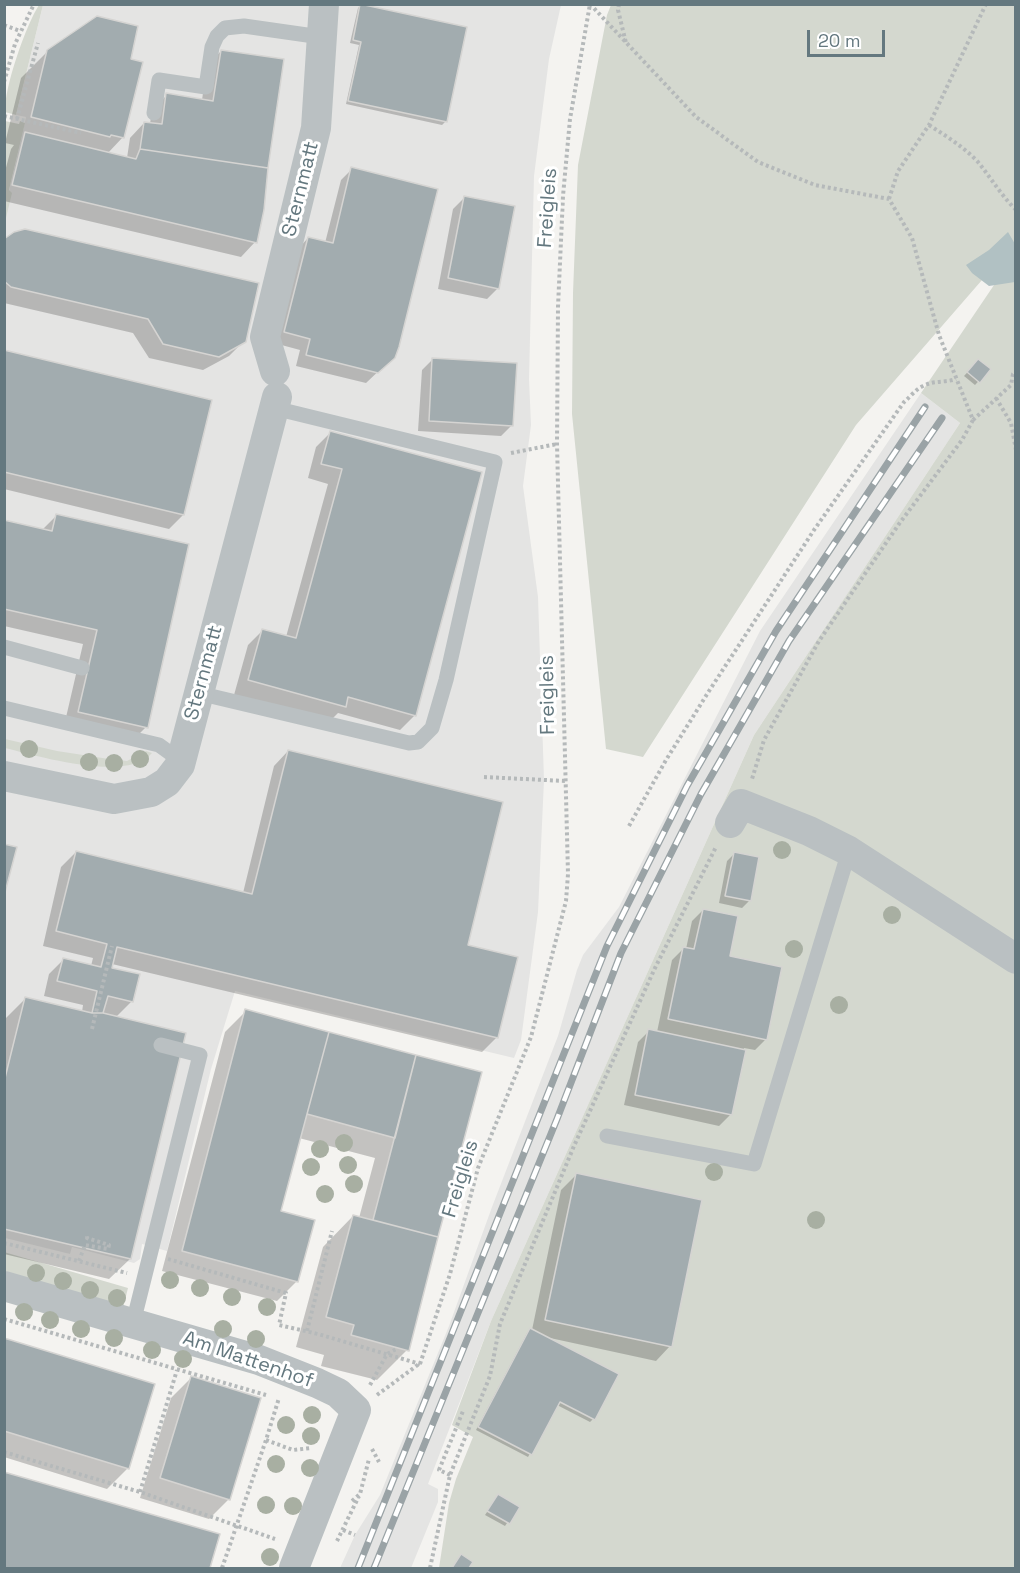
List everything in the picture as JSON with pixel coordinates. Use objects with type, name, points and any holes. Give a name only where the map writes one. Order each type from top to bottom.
[{"type":"street","name":"Sternmatt","points":[[4,776],[114,799],[151,792],[167,782],[180,765],[275,392],[265,337],[316,128],[324,4]]},
{"type":"street","points":[[736,813],[809,831],[849,851],[1016,959]]},
{"type":"street","name":"Am Mattenhof","points":[[4,1287],[259,1360],[338,1393],[356,1410]]},
{"type":"street","points":[[298,1559],[356,1410]]},
{"type":"lane","points":[[154,113],[159,80],[206,87],[212,47],[217,36],[225,28],[244,26],[321,38]]},
{"type":"lane","points":[[198,693],[409,743],[418,742],[432,728],[446,680],[495,462],[275,392]]},
{"type":"lane","points":[[4,647],[82,668]]},
{"type":"lane","points":[[4,708],[159,745],[181,761]]},
{"type":"lane","points":[[607,1136],[754,1164],[849,851]]},
{"type":"lane","points":[[133,1323],[200,1055],[161,1045]]},
{"type":"path","points":[[4,82],[20,31],[34,4]]},
{"type":"path","points":[[590,4],[696,117],[758,162],[815,184],[890,199]]},
{"type":"path","name":"Freigleis","points":[[420,1364],[450,1274],[478,1168],[531,1037],[566,901],[568,874],[557,444],[558,307],[563,196],[576,75],[590,4]]},
{"type":"path","points":[[619,4],[618,10],[626,43]]},
{"type":"path","points":[[973,420],[939,335],[912,238],[890,199],[898,171],[929,125],[986,4]]},
{"type":"path","points":[[4,25],[20,31]]},
{"type":"path","points":[[17,119],[38,43]]},
{"type":"path","points":[[4,116],[81,133]]},
{"type":"path","points":[[929,125],[978,162],[1004,199],[1016,210]]},
{"type":"path","points":[[430,1569],[450,1475],[490,1376],[500,1324],[574,1146],[655,968],[706,864],[751,782],[764,740],[819,640],[899,524],[962,441],[973,420],[1011,385],[1013,374],[1016,371]]},
{"type":"path","points":[[629,826],[666,760],[709,691],[814,530],[904,402],[921,386],[956,379]]},
{"type":"path","points":[[996,398],[1011,423],[1016,450]]},
{"type":"path","points":[[495,462],[509,454],[557,444]]},
{"type":"path","points":[[484,777],[565,781]]},
{"type":"path","points":[[92,1029],[111,946]]},
{"type":"path","points":[[307,1331],[332,1231]]},
{"type":"path","points":[[79,1261],[85,1245],[108,1249],[109,1245],[87,1238],[88,1234]]},
{"type":"path","points":[[286,1293],[279,1325],[420,1364]]},
{"type":"path","points":[[356,1410],[420,1364]]},
{"type":"path","points":[[140,1492],[177,1369]]},
{"type":"path","points":[[222,1569],[267,1440],[280,1394]]},
{"type":"path","points":[[450,1475],[439,1470],[463,1411]]},
{"type":"path","points":[[333,1549],[360,1494],[372,1448],[379,1462]]},
{"type":"path","points":[[4,1452],[140,1492],[237,1526],[298,1559]]},
{"type":"path","points":[[352,1502],[360,1494]]},
{"type":"path","points":[[343,1530],[355,1535]]},
{"type":"shaded area","points":[[39,5],[43,5],[16,115],[5,112],[8,88],[22,41]]},
{"type":"shaded area","points":[[43,5],[561,5],[549,59],[534,176],[529,379],[531,425],[523,486],[538,597],[544,780],[538,912],[521,1040],[514,1058],[235,991],[211,1069],[167,1251],[142,1244],[140,1259],[134,1263],[72,1247],[70,1254],[5,1238],[4,222],[26,117],[16,115]]},
{"type":"shaded area","points":[[611,5],[1015,5],[1015,242],[856,425],[643,757],[606,749],[572,414],[573,293],[578,165],[607,15]]},
{"type":"shaded area","points":[[5,121],[25,123],[9,190],[12,193],[5,222]]},
{"type":"shaded area","points":[[1008,232],[1015,244],[1015,282],[989,286],[972,273],[966,265],[989,250]]},
{"type":"shaded area","points":[[1015,254],[1015,1568],[439,1568],[449,1503],[473,1437],[452,1425],[491,1321],[754,735],[960,423],[921,393]]},
{"type":"shaded area","points":[[921,393],[960,423],[754,735],[491,1321],[428,1484],[438,1489],[438,1502],[411,1568],[340,1568],[355,1535],[380,1495],[449,1326],[558,1036],[583,955],[619,907],[760,631]]},
{"type":"shaded area","points":[[5,739],[57,751],[127,761],[146,751],[152,753],[140,762],[123,766],[82,765],[5,748]]},
{"type":"shaded area","points":[[4,1252],[128,1288],[123,1308],[5,1273]]},
{"type":"building","points":[[360,4],[467,27],[447,122],[348,101],[361,42],[353,40]]},
{"type":"building","points":[[97,16],[138,26],[131,59],[143,62],[124,138],[111,135],[110,137],[31,117],[47,50]]},
{"type":"building","points":[[221,50],[284,59],[268,168],[140,149],[144,122],[162,124],[166,93],[213,101]]},
{"type":"building","points":[[25,132],[136,159],[140,149],[268,168],[264,210],[257,243],[12,185]]},
{"type":"building","points":[[351,167],[438,189],[399,347],[395,358],[378,373],[306,355],[310,339],[284,332],[308,237],[333,243]]},
{"type":"building","points":[[464,196],[515,206],[499,289],[448,278]]},
{"type":"building","points":[[25,229],[259,283],[246,342],[219,357],[163,344],[148,319],[11,287],[4,281],[4,239],[14,232]]},
{"type":"building","points":[[4,350],[212,400],[184,515],[4,472]]},
{"type":"building","points":[[432,358],[517,363],[513,426],[429,421]]},
{"type":"building","points":[[978,359],[991,369],[980,383],[967,372]]},
{"type":"building","points":[[330,431],[482,472],[416,716],[348,697],[346,707],[248,680],[262,629],[296,638],[342,469],[321,464]]},
{"type":"building","points":[[56,514],[189,544],[148,728],[78,712],[97,630],[4,609],[4,520],[52,531]]},
{"type":"building","points":[[288,750],[503,802],[468,945],[518,957],[498,1038],[117,947],[112,968],[140,974],[133,1002],[108,996],[103,1013],[92,1013],[97,991],[57,981],[63,958],[101,967],[107,944],[56,931],[76,851],[252,894]]},
{"type":"building","points":[[4,844],[17,847],[4,896]]},
{"type":"building","points":[[734,852],[759,857],[751,901],[725,896]]},
{"type":"building","points":[[703,909],[738,916],[730,956],[782,967],[767,1040],[668,1019],[683,947],[694,949]]},
{"type":"building","points":[[25,997],[186,1033],[131,1259],[4,1229],[4,1082]]},
{"type":"building","points":[[245,1009],[329,1032],[281,1211],[315,1220],[298,1282],[182,1251]]},
{"type":"building","points":[[648,1029],[746,1050],[732,1115],[635,1095]]},
{"type":"building","points":[[329,1032],[416,1055],[395,1138],[307,1114]]},
{"type":"building","points":[[416,1055],[482,1072],[438,1237],[373,1220]]},
{"type":"building","points":[[576,1173],[702,1200],[672,1347],[545,1320]]},
{"type":"building","points":[[353,1215],[438,1237],[409,1351],[351,1335],[354,1325],[326,1317]]},
{"type":"building","points":[[530,1328],[619,1374],[595,1420],[560,1402],[532,1455],[478,1427]]},
{"type":"building","points":[[4,1338],[155,1384],[129,1469],[4,1431]]},
{"type":"building","points":[[191,1376],[261,1398],[230,1500],[160,1478]]},
{"type":"building","points":[[4,1472],[220,1534],[210,1568],[4,1568]]},
{"type":"building","points":[[498,1494],[520,1507],[510,1524],[487,1511]]},
{"type":"building","points":[[461,1554],[473,1562],[469,1568],[452,1568]]},
{"type":"railway","points":[[358,1568],[607,946],[687,786],[776,631],[925,407]]},
{"type":"railway","points":[[374,1568],[557,1119],[621,953],[701,794],[789,641],[942,418]]}]
